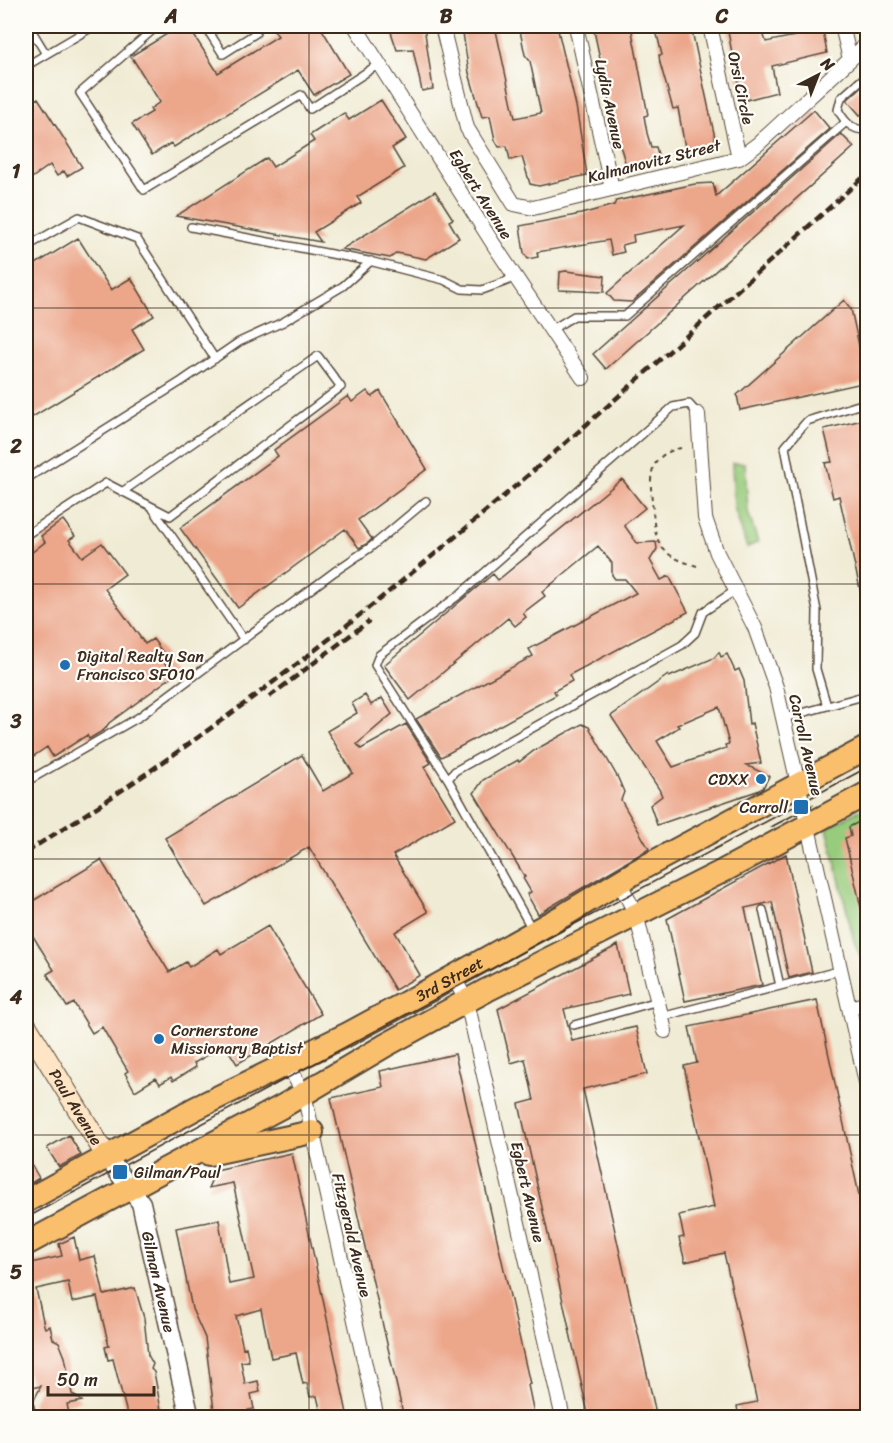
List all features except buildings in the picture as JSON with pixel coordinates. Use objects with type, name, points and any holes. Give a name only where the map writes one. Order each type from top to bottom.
[{"type":"main road","name":"3rd Street","points":[[26,1201],[196,1108],[287,1063],[383,1010],[534,933],[619,882],[867,747]]},
{"type":"main road","name":"3rd Street","points":[[26,1245],[304,1094],[386,1045],[867,793]]},
{"type":"main road","name":"Paul Avenue","points":[[26,1025],[107,1157]]},
{"type":"main road","points":[[184,1159],[312,1132]]},
{"type":"street","name":"Egbert Avenue","points":[[355,26],[514,275],[583,378]]},
{"type":"street","name":"Kalmanovitz Street","points":[[442,26],[466,128],[514,204],[533,207],[739,158],[758,144],[867,43]]},
{"type":"street","name":"Lydia Avenue","points":[[576,26],[612,189]]},
{"type":"street","name":"Orsi Circle","points":[[710,26],[739,158]]},
{"type":"street","points":[[842,26],[850,59]]},
{"type":"street","name":"Carroll Avenue","points":[[698,414],[705,518],[717,554],[755,628],[784,718],[867,1090]]},
{"type":"street","points":[[619,882],[636,914],[663,1024]]},
{"type":"street","name":"Egbert Avenue","points":[[453,976],[467,1002],[563,1418]]},
{"type":"street","points":[[850,1008],[867,1004]]},
{"type":"street","name":"Fitzgerald Avenue","points":[[287,1063],[304,1094],[377,1418]]},
{"type":"street","name":"Gilman Avenue","points":[[107,1157],[141,1203],[190,1418]]},
{"type":"lane","points":[[29,26],[46,54]]},
{"type":"lane","points":[[26,66],[94,26]]},
{"type":"lane","points":[[156,26],[80,93],[144,190],[301,95],[310,109],[380,64]]},
{"type":"lane","points":[[205,26],[223,54],[256,33],[251,26]]},
{"type":"lane","points":[[867,74],[841,98],[838,110],[845,123],[859,130],[867,130]]},
{"type":"lane","points":[[550,330],[574,316],[625,316],[845,123]]},
{"type":"lane","points":[[26,247],[80,217],[137,239],[215,359]]},
{"type":"lane","points":[[191,227],[371,261],[444,280],[462,289],[482,290],[507,281],[514,275]]},
{"type":"lane","points":[[26,479],[239,342],[283,322],[343,286],[371,261]]},
{"type":"lane","points":[[26,536],[106,483],[122,492],[152,508],[170,516],[341,387],[318,356],[122,492]]},
{"type":"lane","points":[[827,706],[816,669],[817,611],[785,447],[807,421],[867,402]]},
{"type":"lane","points":[[534,933],[448,779],[375,665],[380,655],[459,595],[673,407],[689,404],[698,414]]},
{"type":"lane","points":[[26,782],[139,717],[371,548],[426,501]]},
{"type":"lane","points":[[152,508],[244,640]]},
{"type":"lane","points":[[448,779],[456,771],[682,645],[695,633],[703,612],[736,590]]},
{"type":"lane","points":[[784,718],[860,698]]},
{"type":"lane","points":[[763,910],[780,986]]},
{"type":"lane","points":[[663,1024],[780,986],[842,970]]},
{"type":"lane","points":[[574,1024],[658,1001]]},
{"type":"path","points":[[681,448],[661,456],[651,474],[655,532],[662,548],[669,554],[697,566]]},
{"type":"green space","points":[[732,463],[745,463],[748,512],[758,542],[747,548],[734,507]]},
{"type":"green space","points":[[867,806],[867,973],[854,941],[827,828]]},
{"type":"tram line","points":[[26,1218],[868,767]]},
{"type":"tram line","points":[[771,827],[813,805]]},
{"type":"railway","points":[[26,852],[140,778],[250,700],[357,617],[565,444],[868,173]]},
{"type":"railway","points":[[269,697],[369,621]]},
{"type":"place","name":"Digital Realty San Francisco SFO10","points":[[65,665]]},
{"type":"place","name":"CDXX","points":[[761,779]]},
{"type":"place","name":"Carroll","points":[[801,807]]},
{"type":"place","name":"Cornerstone Missionary Baptist","points":[[159,1039]]},
{"type":"place","name":"Gilman/Paul","points":[[120,1172]]}]
